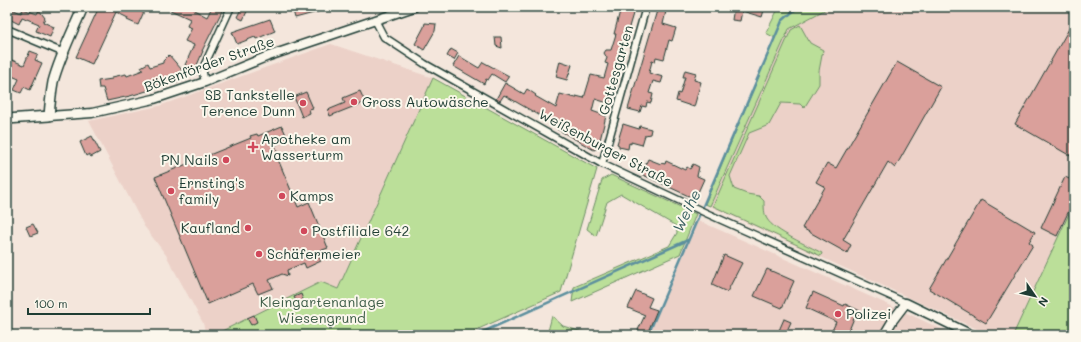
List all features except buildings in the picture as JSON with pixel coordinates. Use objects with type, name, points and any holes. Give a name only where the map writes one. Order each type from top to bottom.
[{"type":"main road","points":[[49,116],[54,81],[83,7]]},
{"type":"main road","name":"Bökenförder Straße","points":[[7,119],[49,116]]},
{"type":"street","points":[[205,82],[203,73],[204,66],[231,7]]},
{"type":"street","name":"Bökenförder Straße","points":[[49,116],[92,113],[137,104],[205,82],[266,57],[414,7]]},
{"type":"street","name":"Gottesgarten","points":[[602,164],[646,7]]},
{"type":"street","name":"Weißenburger Straße","points":[[375,20],[384,37],[425,64],[602,164],[694,208],[906,303],[972,335]]},
{"type":"street","points":[[7,29],[64,53]]},
{"type":"street","points":[[884,335],[906,303]]},
{"type":"shaded area","points":[[830,7],[1074,7],[1074,203],[1013,335],[990,335],[710,206],[789,29]]},
{"type":"shaded area","points":[[331,44],[433,78],[338,289],[321,282],[214,335],[206,335],[203,323],[166,255],[144,226],[89,121],[159,106]]},
{"type":"shaded area","points":[[697,220],[887,304],[954,335],[648,335]]},
{"type":"green space","points":[[779,7],[830,7],[789,29],[710,206],[705,204],[775,38],[766,33]]},
{"type":"green space","points":[[800,25],[810,43],[823,50],[819,71],[819,84],[804,108],[800,104],[781,103],[769,125],[749,133],[730,176],[734,189],[747,194],[759,196],[764,201],[765,215],[771,224],[784,233],[822,253],[821,256],[713,206],[791,30]]},
{"type":"green space","name":"Kleingartenanlage Wiesengrund","points":[[433,78],[597,169],[561,292],[465,335],[214,335],[321,282],[338,289]]},
{"type":"green space","points":[[611,175],[696,214],[680,254],[572,302],[574,287],[669,246],[677,233],[676,226],[621,194],[607,202],[596,236],[587,229],[602,180]]},
{"type":"green space","points":[[1074,203],[1074,335],[1013,335]]},
{"type":"green space","points":[[552,316],[563,326],[592,335],[547,335]]},
{"type":"waterway","name":"Weihe","points":[[648,335],[782,21],[798,7]]},
{"type":"waterway","name":"Weihe","points":[[476,335],[688,240]]},
{"type":"place","name":"Gross Autowäsche","points":[[354,102]]},
{"type":"place","name":"SB Tankstelle Terence Dunn","points":[[303,103]]},
{"type":"place","name":"Apotheke am Wasserturm","points":[[253,147]]},
{"type":"place","name":"PN Nails","points":[[226,160]]},
{"type":"place","name":"Ernsting's family","points":[[171,191]]},
{"type":"place","name":"Kamps","points":[[282,196]]},
{"type":"place","name":"Kaufland","points":[[248,228]]},
{"type":"place","name":"Postfiliale 642","points":[[304,231]]},
{"type":"place","name":"Schäfermeier","points":[[259,254]]},
{"type":"place","name":"Polizei","points":[[838,314]]}]
